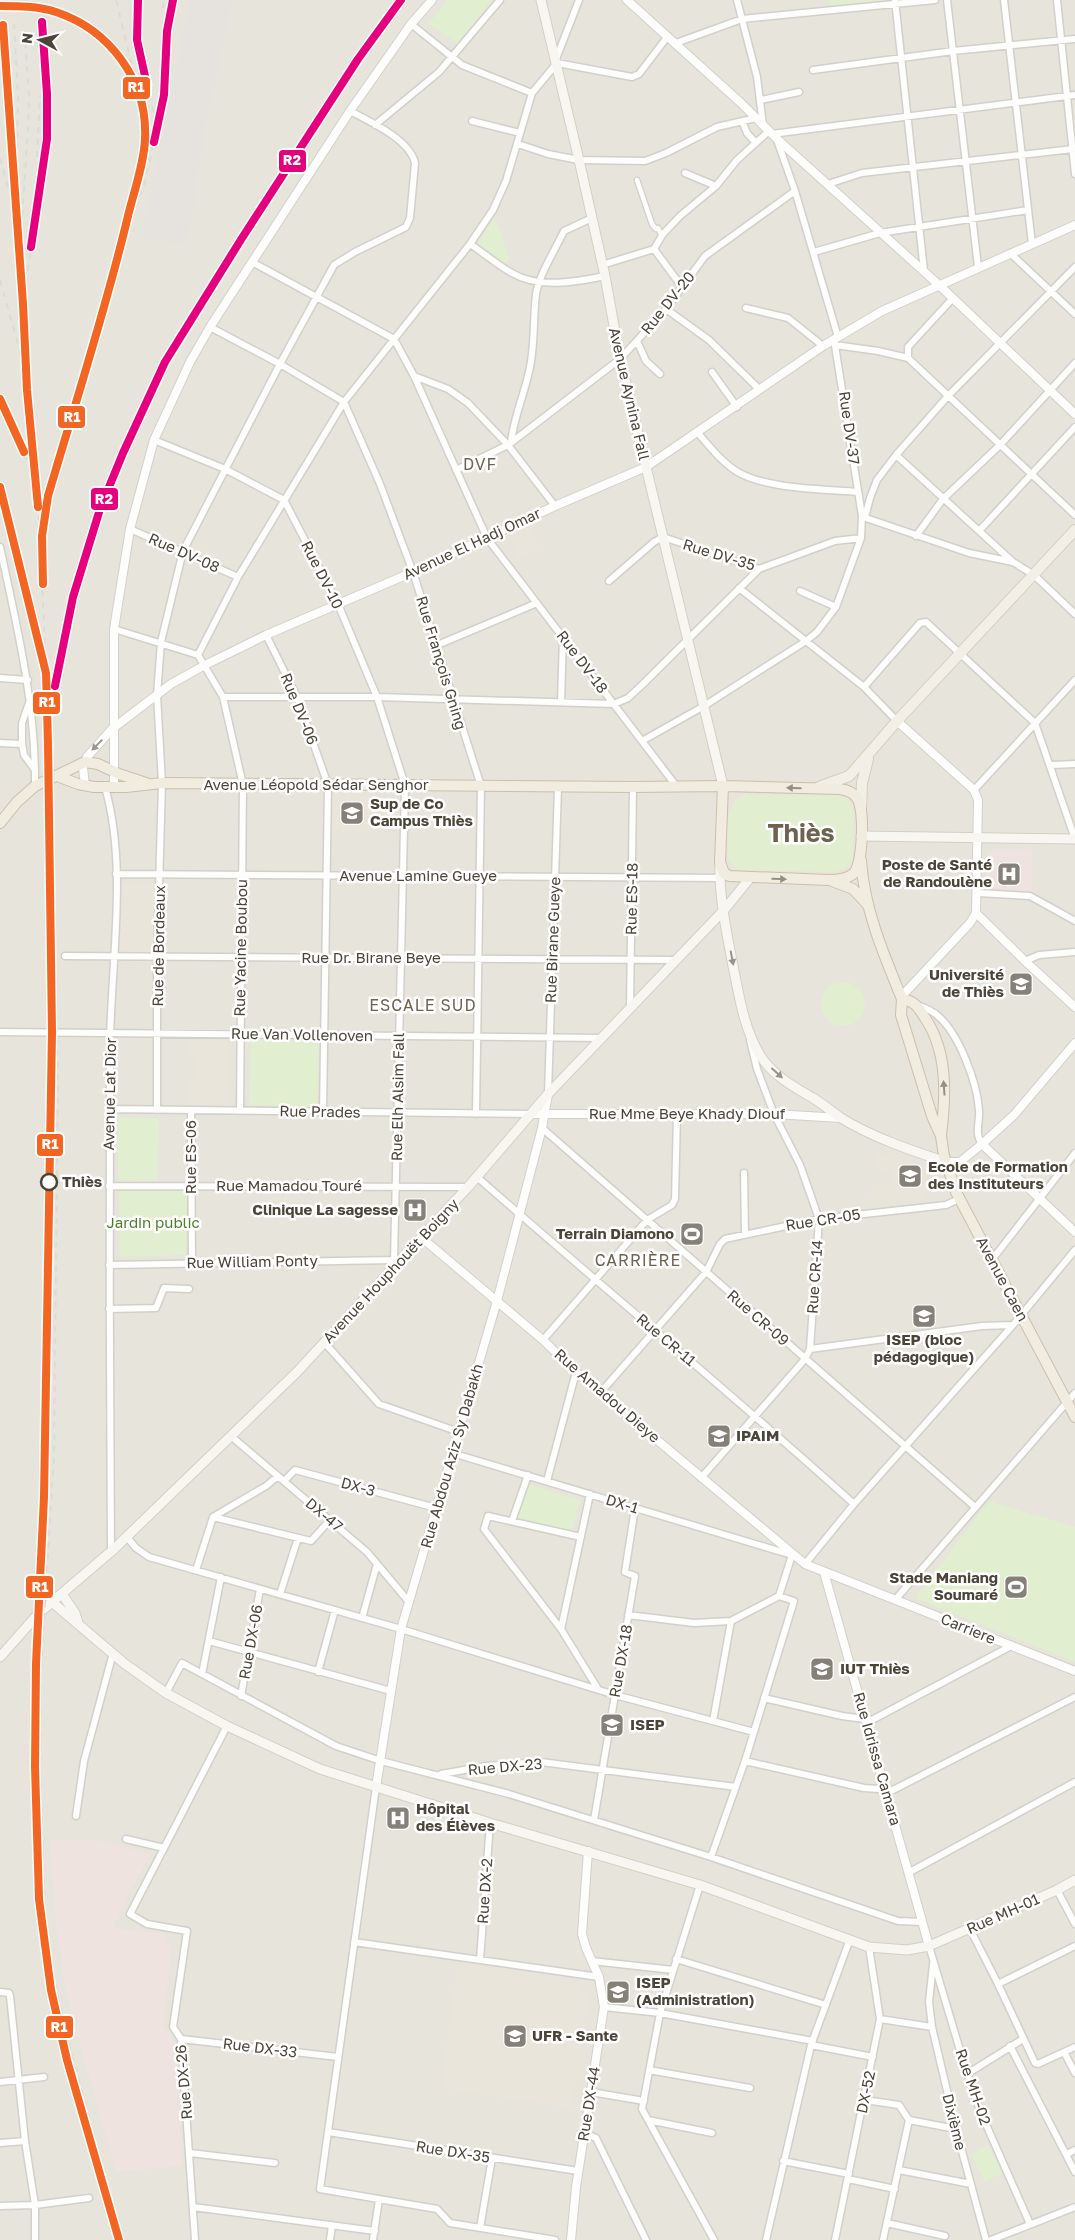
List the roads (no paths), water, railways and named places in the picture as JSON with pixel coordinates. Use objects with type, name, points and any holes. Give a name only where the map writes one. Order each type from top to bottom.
[{"type":"highway","points":[[0,823],[22,797],[36,786],[85,762],[98,764],[114,772],[148,783]]},
{"type":"highway","points":[[57,776],[85,785],[109,787],[148,783]]},
{"type":"highway","name":"Avenue Léopold Sédar Senghor","points":[[148,783],[558,787],[723,786],[840,789],[853,794],[858,799],[861,815]]},
{"type":"highway","points":[[723,786],[720,862],[724,873],[734,878],[828,880],[851,875],[856,870],[861,857]]},
{"type":"highway","name":"Avenue Caen","points":[[861,815],[861,857],[863,887],[867,905],[902,998],[901,1015],[932,1116],[941,1136],[946,1162],[959,1199],[1075,1417]]},
{"type":"highway","points":[[828,880],[853,889],[867,905]]},
{"type":"highway","points":[[902,998],[910,1000],[917,1005]]},
{"type":"highway","name":"Avenue Caen","points":[[917,1005],[939,1044],[944,1094],[941,1136]]},
{"type":"main road","name":"Avenue Aynina Fall","points":[[541,0],[580,160],[605,276],[620,359],[723,786]]},
{"type":"main road","points":[[816,788],[849,776],[897,721],[1075,530]]},
{"type":"main road","points":[[861,815],[862,783],[868,756]]},
{"type":"main road","points":[[861,836],[1075,839]]},
{"type":"main road","points":[[720,862],[719,878],[740,999],[749,1034],[762,1057],[773,1071],[842,1118],[905,1148],[946,1162]]},
{"type":"main road","name":"Avenue Houphouët Boigny","points":[[0,1657],[4,1649],[39,1612],[127,1537],[232,1436],[324,1342],[396,1261],[422,1238],[548,1094],[724,910],[750,878]]},
{"type":"main road","points":[[62,1594],[75,1613],[78,1623]]},
{"type":"main road","points":[[52,1602],[125,1664],[166,1693],[226,1726],[320,1769],[490,1823],[700,1885],[869,1947],[907,1950],[929,1946]]},
{"type":"main road","name":"Rue MH-01","points":[[929,1946],[1057,1890],[1075,1880]]},
{"type":"street","points":[[109,787],[114,772],[112,729],[114,628],[130,528],[154,440],[190,362],[210,327],[350,111],[411,24],[432,0]]},
{"type":"street","points":[[350,111],[375,125],[439,72],[500,0]]},
{"type":"street","points":[[114,628],[198,655],[238,578],[344,402],[470,244],[493,210],[506,181],[532,93],[556,61],[579,0]]},
{"type":"street","points":[[628,0],[880,233],[924,271],[1075,414]]},
{"type":"street","name":"Rue DV-37","points":[[737,0],[770,132],[795,191],[814,252],[836,340],[863,517]]},
{"type":"street","points":[[676,43],[742,19],[896,2],[935,0]]},
{"type":"street","points":[[947,0],[978,267]]},
{"type":"street","points":[[1004,0],[1032,244]]},
{"type":"street","points":[[1057,0],[1071,96],[1075,174]]},
{"type":"street","points":[[896,2],[924,271]]},
{"type":"street","points":[[411,24],[462,65],[532,93]]},
{"type":"street","points":[[556,61],[632,78],[639,74],[668,36]]},
{"type":"street","points":[[813,70],[1009,44],[1075,39]]},
{"type":"street","points":[[761,100],[799,92]]},
{"type":"street","points":[[602,265],[654,249],[662,236],[680,216],[716,186],[737,160],[770,132],[909,117],[1071,96]]},
{"type":"street","points":[[518,144],[548,154],[580,160],[645,161],[666,153],[717,127],[756,118]]},
{"type":"street","points":[[472,121],[520,133]]},
{"type":"street","points":[[742,122],[747,134],[756,143]]},
{"type":"street","name":"Rue de Bordeaux","points":[[157,1110],[159,874],[162,783],[157,695],[161,642],[183,551],[280,364],[334,265],[355,252],[404,230],[410,218],[415,163],[413,155],[403,144],[375,125]]},
{"type":"street","points":[[828,184],[862,173],[1073,149]]},
{"type":"street","points":[[685,173],[716,186]]},
{"type":"street","points":[[637,180],[652,224],[656,229],[658,228],[662,236]]},
{"type":"street","name":"Rue DV-20","points":[[456,470],[510,444],[620,359],[666,309],[705,256],[795,191]]},
{"type":"street","points":[[814,252],[880,233],[1028,210]]},
{"type":"street","points":[[510,444],[513,426],[530,368],[535,333],[536,294],[540,282],[564,231],[592,218]]},
{"type":"street","points":[[939,285],[1075,225]]},
{"type":"street","points":[[470,244],[512,274],[540,282],[572,282],[605,276]]},
{"type":"street","points":[[654,249],[682,287]]},
{"type":"street","points":[[1010,253],[1075,314]]},
{"type":"street","points":[[252,262],[394,339]]},
{"type":"street","points":[[642,741],[704,706],[806,641],[817,632],[836,606],[862,538],[863,517],[877,480],[896,455],[948,396],[1075,267]]},
{"type":"street","name":"Avenue El Hadj Omar","points":[[85,762],[90,753],[112,729],[171,684],[205,664],[266,635],[413,572],[555,506],[646,467],[737,407],[823,346],[836,340],[882,310],[939,285]]},
{"type":"street","points":[[908,358],[908,347],[953,298]]},
{"type":"street","points":[[746,308],[788,318],[823,346]]},
{"type":"street","points":[[666,309],[709,340],[760,390]]},
{"type":"street","points":[[210,327],[280,364],[344,402]]},
{"type":"street","name":"Rue DV-18","points":[[394,339],[414,376],[487,538],[677,787]]},
{"type":"street","points":[[836,340],[908,358],[1075,515]]},
{"type":"street","points":[[637,341],[646,361],[660,374]]},
{"type":"street","points":[[916,536],[943,499],[1000,445],[1075,363]]},
{"type":"street","points":[[712,372],[737,407]]},
{"type":"street","points":[[414,376],[448,389],[468,403],[510,444],[555,506]]},
{"type":"street","name":"Rue François Gning","points":[[344,402],[380,484],[413,572],[481,786],[476,1114]]},
{"type":"street","points":[[978,531],[1075,427]]},
{"type":"street","points":[[698,433],[735,470],[754,479],[771,483],[858,492]]},
{"type":"street","points":[[154,440],[225,469],[284,500]]},
{"type":"street","points":[[896,455],[978,531],[1013,562],[1034,575],[1075,614]]},
{"type":"street","name":"Rue DV-10","points":[[284,500],[338,604],[376,697],[405,785]]},
{"type":"street","points":[[863,517],[969,553],[1013,562]]},
{"type":"street","name":"Rue DV-08","points":[[130,528],[238,578]]},
{"type":"street","points":[[609,581],[654,542],[663,537]]},
{"type":"street","name":"Rue DV-35","points":[[663,537],[759,569],[835,542],[862,538]]},
{"type":"street","points":[[0,547],[3,572],[28,680],[34,736],[36,786]]},
{"type":"street","points":[[223,697],[376,697],[614,704],[628,698],[759,569]]},
{"type":"street","points":[[739,588],[864,687],[897,721],[974,790],[978,800],[978,893],[976,913],[970,923],[902,998]]},
{"type":"street","points":[[800,591],[836,606]]},
{"type":"street","points":[[435,646],[536,603]]},
{"type":"street","points":[[864,687],[920,623],[926,622],[1036,723],[1075,839]]},
{"type":"street","name":"Rue DV-06","points":[[266,635],[297,697],[328,785]]},
{"type":"street","points":[[561,702],[562,637]]},
{"type":"street","name":"Rue Yacine Boubou","points":[[198,655],[223,697],[243,785],[240,1111]]},
{"type":"street","points":[[0,678],[28,680]]},
{"type":"street","points":[[974,790],[1075,680]]},
{"type":"street","points":[[29,703],[22,724],[22,744],[24,755],[36,771]]},
{"type":"street","points":[[0,743],[22,744]]},
{"type":"street","points":[[85,762],[85,785]]},
{"type":"street","points":[[1051,765],[1075,764]]},
{"type":"street","points":[[323,1112],[328,785]]},
{"type":"street","name":"Rue Elh Alsim Fall","points":[[396,1261],[405,785]]},
{"type":"street","name":"Avenue Lat Dior","points":[[109,787],[116,874],[110,1033],[109,1309],[111,1552]]},
{"type":"street","name":"Rue Birane Gueye","points":[[548,1094],[558,787]]},
{"type":"street","name":"Rue ES-18","points":[[630,1010],[633,787]]},
{"type":"street","name":"Avenue Lamine Gueye","points":[[116,874],[734,878]]},
{"type":"street","points":[[978,893],[1030,896],[1075,921]]},
{"type":"street","points":[[976,913],[1024,961],[1075,1006]]},
{"type":"street","points":[[1024,961],[1039,955],[1075,952]]},
{"type":"street","name":"Rue Dr. Birane Beye","points":[[65,956],[676,960]]},
{"type":"street","points":[[917,1005],[938,1015],[955,1038],[976,1089],[979,1112],[977,1132],[982,1144],[1075,1232]]},
{"type":"street","name":"Rue Van Vollenoven","points":[[0,1032],[603,1038]]},
{"type":"street","name":"Rue CR-14","points":[[701,1478],[806,1359],[810,1349],[819,1219],[800,1164],[774,1114],[757,1069],[749,1034]]},
{"type":"street","points":[[946,1162],[960,1162],[1014,1115],[1075,1044]]},
{"type":"street","name":"Rue Abdou Aziz Sy Dabakh","points":[[376,1787],[400,1629],[497,1301],[542,1128],[548,1094]]},
{"type":"street","name":"Rue Prades","points":[[110,1109],[531,1114]]},
{"type":"street","name":"Rue ES-06","points":[[191,1110],[192,1264]]},
{"type":"street","name":"Rue Mme Beye Khady Diouf","points":[[531,1114],[774,1114],[842,1118]]},
{"type":"street","points":[[543,1340],[647,1220],[672,1205],[675,1199],[677,1114]]},
{"type":"street","name":"Rue CR-09","points":[[542,1128],[975,1507]]},
{"type":"street","points":[[991,1260],[1075,1153]]},
{"type":"street","points":[[744,1173],[745,1234]]},
{"type":"street","name":"Rue CR-11","points":[[477,1177],[595,1281],[756,1416],[854,1504]]},
{"type":"street","name":"Rue Mamadou Touré","points":[[109,1186],[468,1187]]},
{"type":"street","name":"Rue CR-05","points":[[601,1392],[706,1272],[720,1244],[725,1239],[819,1219],[946,1205],[959,1199]]},
{"type":"street","name":"Rue Amadou Dieye","points":[[422,1238],[543,1340],[576,1372],[805,1564]]},
{"type":"street","points":[[805,1564],[854,1504],[907,1447],[1014,1325],[1021,1314],[1075,1250]]},
{"type":"street","name":"Rue William Ponty","points":[[109,1265],[396,1261]]},
{"type":"street","points":[[109,1309],[156,1308],[164,1288],[190,1288]]},
{"type":"street","points":[[810,1349],[982,1326],[1014,1325]]},
{"type":"street","points":[[324,1342],[378,1404],[459,1432]]},
{"type":"street","points":[[548,1481],[576,1372]]},
{"type":"street","points":[[895,1600],[1075,1393]]},
{"type":"street","name":"DX-47","points":[[232,1436],[367,1552],[408,1602]]},
{"type":"street","name":"DX-1","points":[[452,1452],[792,1555]]},
{"type":"street","name":"DX-3","points":[[284,1481],[295,1470],[436,1508]]},
{"type":"street","points":[[512,1521],[528,1475]]},
{"type":"street","points":[[196,1570],[213,1517],[266,1486],[278,1476]]},
{"type":"street","points":[[561,1629],[590,1494]]},
{"type":"street","name":"Rue DX-18","points":[[594,1820],[635,1576],[625,1572],[636,1508]]},
{"type":"street","points":[[581,1537],[488,1516],[484,1529],[561,1629],[598,1689]]},
{"type":"street","points":[[213,1517],[311,1541],[330,1520]]},
{"type":"street","points":[[127,1537],[136,1548],[149,1557],[400,1629],[615,1695],[754,1732]]},
{"type":"street","points":[[280,1594],[298,1538]]},
{"type":"street","points":[[628,1615],[684,1623],[730,1621],[779,1596],[792,1555]]},
{"type":"street","points":[[362,1618],[377,1564]]},
{"type":"street","name":"Carriere","points":[[805,1564],[1075,1672]]},
{"type":"street","name":"Rue Idrissa Camara","points":[[824,1572],[929,1946]]},
{"type":"street","points":[[202,1674],[221,1578]]},
{"type":"street","name":"Rue DX-06","points":[[241,1696],[260,1589]]},
{"type":"street","points":[[711,1856],[745,1761],[794,1601],[779,1596]]},
{"type":"street","points":[[318,1672],[335,1610]]},
{"type":"street","points":[[712,1721],[730,1621]]},
{"type":"street","points":[[209,1641],[391,1691]]},
{"type":"street","points":[[764,1698],[842,1716],[872,1720],[1012,1646]]},
{"type":"street","points":[[76,1816],[84,1760],[113,1652]]},
{"type":"street","points":[[166,1693],[182,1662],[241,1696],[336,1746],[594,1820],[711,1856],[898,1921],[922,1922]]},
{"type":"street","points":[[745,1761],[864,1788],[893,1790],[1075,1697]]},
{"type":"street","points":[[126,1839],[164,1848],[226,1726]]},
{"type":"street","name":"Rue DX-23","points":[[437,1774],[487,1766],[541,1762],[736,1787]]},
{"type":"street","points":[[908,1873],[1075,1782]]},
{"type":"street","points":[[376,1787],[320,2190],[437,2209],[450,2223],[555,2240]]},
{"type":"street","name":"Rue DX-2","points":[[480,1960],[490,1823]]},
{"type":"street","name":"Rue DX-26","points":[[164,1848],[130,1914],[147,1924],[187,1931],[173,2027],[181,2038],[195,2240]]},
{"type":"street","name":"Rue DX-44","points":[[571,2240],[578,2172],[604,2007],[599,1977],[582,1934],[588,1851]]},
{"type":"street","points":[[700,1885],[660,2013],[642,2109],[714,2240]]},
{"type":"street","points":[[1057,1890],[1075,1924]]},
{"type":"street","points":[[970,1929],[998,1984],[1034,2063],[1038,2064],[1075,2047]]},
{"type":"street","points":[[766,2240],[812,2043],[850,1939]]},
{"type":"street","points":[[354,1942],[599,1977]]},
{"type":"street","name":"Rue MH-02","points":[[929,1946],[967,2074],[981,2113],[1030,2224]]},
{"type":"street","points":[[998,1984],[1075,1946]]},
{"type":"street","points":[[869,1947],[880,2019],[874,2058]]},
{"type":"street","points":[[676,1959],[826,2005]]},
{"type":"street","name":"Dixième","points":[[934,1960],[929,2002],[932,2027],[956,2129],[986,2240]]},
{"type":"street","points":[[592,1961],[673,1970]]},
{"type":"street","points":[[0,1992],[9,1993],[10,1996],[25,2141],[35,2205],[35,2240]]},
{"type":"street","name":"DX-52","points":[[604,2007],[660,2013],[812,2043],[874,2058],[835,2240]]},
{"type":"street","points":[[880,2019],[932,2027]]},
{"type":"street","name":"Rue DX-33","points":[[181,2038],[338,2057]]},
{"type":"street","points":[[967,2074],[1023,2039]]},
{"type":"street","points":[[1010,2046],[1075,2172]]},
{"type":"street","points":[[1064,2052],[1075,2073]]},
{"type":"street","points":[[649,2070],[750,2088]]},
{"type":"street","points":[[0,2082],[44,2078]]},
{"type":"street","points":[[591,2092],[644,2101]]},
{"type":"street","points":[[865,2100],[899,2105],[909,2120],[884,2240]]},
{"type":"street","points":[[648,2120],[712,2133]]},
{"type":"street","points":[[909,2120],[956,2129]]},
{"type":"street","name":"Rue DX-35","points":[[328,2132],[578,2172]]},
{"type":"street","points":[[584,2133],[596,2138],[646,2240]]},
{"type":"street","points":[[0,2143],[25,2141]]},
{"type":"street","points":[[1067,2154],[1075,2150]]},
{"type":"street","points":[[190,2153],[275,2163]]},
{"type":"street","points":[[480,2228],[492,2158]]},
{"type":"street","points":[[783,2161],[895,2189]]},
{"type":"street","points":[[899,2170],[971,2184]]},
{"type":"street","points":[[0,2206],[35,2205],[89,2198]]},
{"type":"street","points":[[374,2240],[379,2199]]},
{"type":"street","points":[[991,2240],[1075,2206]]},
{"type":"street","points":[[193,2207],[375,2231]]},
{"type":"street","points":[[887,2223],[945,2236]]},
{"type":"street","points":[[330,2240],[332,2225]]},
{"type":"railway","points":[[116,0],[133,70]]},
{"type":"railway","points":[[138,0],[136,27],[138,48],[151,97],[154,123]]},
{"type":"railway","points":[[163,8],[164,0]]},
{"type":"railway","points":[[135,208],[144,186],[164,95],[167,31],[173,0]]},
{"type":"railway","points":[[48,744],[61,655],[81,571],[108,490],[159,373],[203,297],[319,118],[367,46],[401,0]]},
{"type":"railway","points":[[0,6],[49,10],[75,20],[93,31],[122,60],[140,97],[144,118],[145,139],[138,180],[99,324],[48,496],[42,536],[43,584]]},
{"type":"railway","points":[[26,283],[47,139],[47,94],[42,22]]},
{"type":"railway","points":[[14,24],[18,95],[17,151]]},
{"type":"railway","points":[[22,216],[29,95],[24,24]]},
{"type":"railway","points":[[3,25],[23,304],[27,390],[39,521]]},
{"type":"railway","points":[[37,157],[40,95]]},
{"type":"railway","points":[[0,158],[9,191]]},
{"type":"railway","points":[[0,280],[21,355]]},
{"type":"railway","points":[[0,399],[31,470]]},
{"type":"railway","points":[[0,487],[46,673],[47,701]]},
{"type":"railway","points":[[42,578],[45,648]]},
{"type":"railway","points":[[48,739],[51,949]]},
{"type":"railway","points":[[51,942],[56,991],[58,1067],[54,1455],[41,1671],[40,1768],[45,1908],[51,1962],[63,2021],[122,2240]]},
{"type":"place","name":"Sup de Co Campus Thiès","points":[[352,813]]},
{"type":"place","name":"Poste de Santé de Randoulène","points":[[1009,874]]},
{"type":"place","name":"Université de Thiès","points":[[1021,984]]},
{"type":"place","name":"Ecole de Formation des Instituteurs","points":[[910,1176]]},
{"type":"place","name":"Thiès","points":[[49,1182]]},
{"type":"place","name":"Clinique La sagesse","points":[[415,1210]]},
{"type":"place","name":"Terrain Diamono","points":[[692,1234]]},
{"type":"place","name":"ISEP (bloc pédagogique)","points":[[924,1316]]},
{"type":"place","name":"IPAIM","points":[[719,1436]]},
{"type":"place","name":"Stade Maniang Soumaré","points":[[1016,1587]]},
{"type":"place","name":"IUT Thiès","points":[[822,1669]]},
{"type":"place","name":"ISEP","points":[[612,1725]]},
{"type":"place","name":"Hôpital des Élèves","points":[[398,1818]]},
{"type":"place","name":"ISEP (Administration)","points":[[618,1992]]},
{"type":"place","name":"UFR - Sante","points":[[515,2036]]},
{"type":"district","name":"DVF","points":[[480,464]]},
{"type":"district","name":"Thiès","points":[[801,833]]},
{"type":"district","name":"ESCALE SUD","points":[[423,1005]]},
{"type":"district","name":"CARRIÈRE","points":[[638,1260]]},
{"type":"park label","name":"Jardin public","points":[[153,1223]]}]
